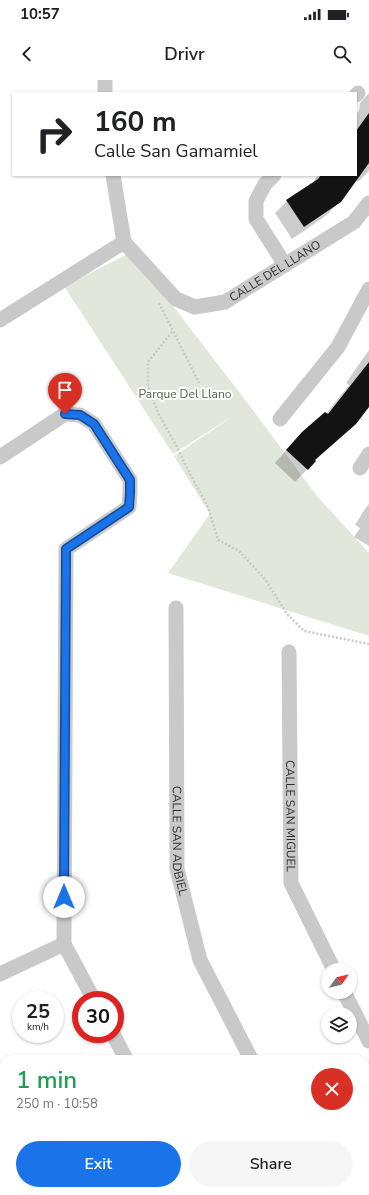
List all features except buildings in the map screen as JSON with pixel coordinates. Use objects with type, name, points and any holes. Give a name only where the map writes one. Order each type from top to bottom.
[{"type":"street","points":[[105,80],[105,92]]},
{"type":"street","points":[[0,320],[124,242],[114,176]]},
{"type":"street","points":[[273,176],[265,184],[256,201],[256,219],[285,265]]},
{"type":"street","name":"CALLE DEL LLANO","points":[[124,242],[176,299],[195,307],[225,302],[354,222],[369,203]]},
{"type":"street","points":[[280,419],[338,347],[369,289]]},
{"type":"street","points":[[0,457],[65,414],[80,415],[94,424],[130,480],[129,507],[66,549],[64,944],[89,991]]},
{"type":"street","points":[[360,468],[369,454]]},
{"type":"street","name":"CALLE SAN ADBIEL","points":[[176,608],[177,869],[200,960],[249,1055]]},
{"type":"street","name":"CALLE SAN MIGUEL","points":[[289,652],[290,883],[330,963]]},
{"type":"street","points":[[0,974],[64,944]]},
{"type":"street","points":[[348,999],[369,1041]]},
{"type":"street","points":[[118,1043],[124,1055]]},
{"type":"path","points":[[158,302],[199,383]]},
{"type":"path","points":[[172,332],[148,362],[148,386],[159,414],[208,507],[218,540],[239,551],[264,579],[287,614],[304,631],[369,644]]},
{"type":"green space","name":"Parque Del Llano","points":[[128,254],[167,298],[317,496],[369,553],[369,636],[168,573],[210,514],[174,456],[233,416],[173,454],[64,286]]},
{"type":"route","points":[[64,897],[66,549],[129,507],[130,493],[130,480],[94,424],[80,415],[65,414]]}]
